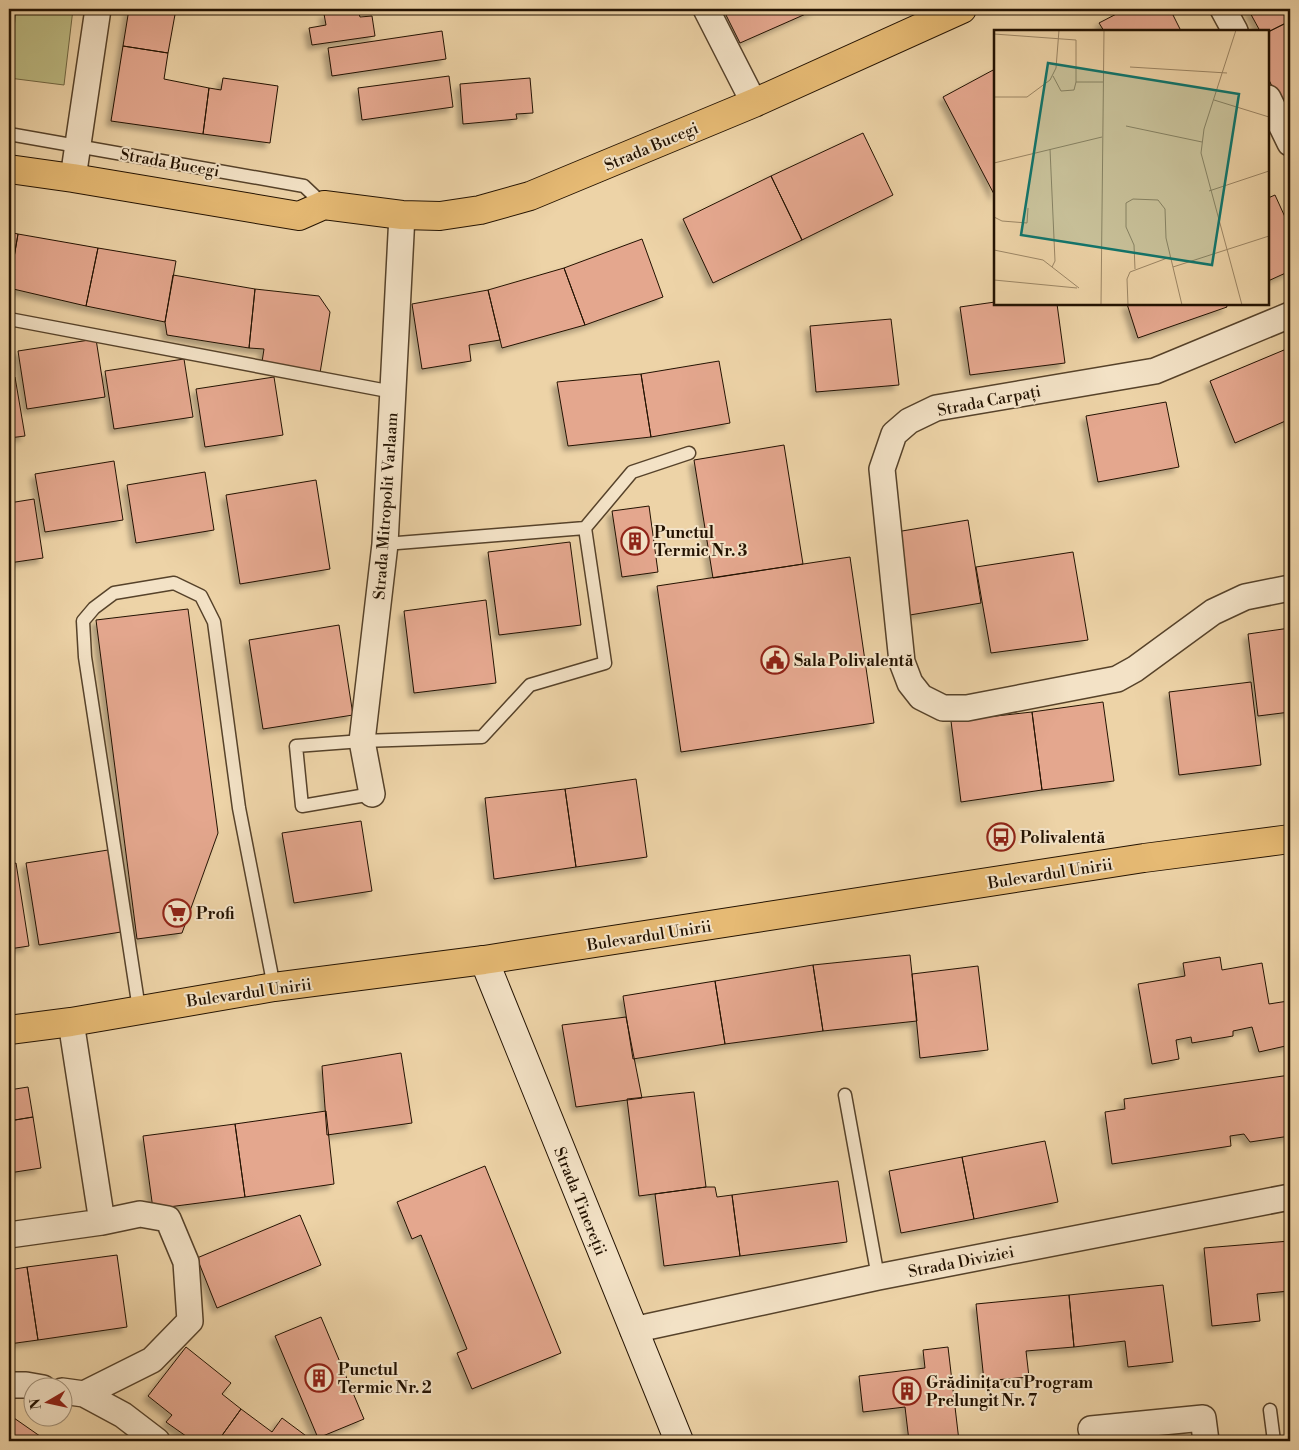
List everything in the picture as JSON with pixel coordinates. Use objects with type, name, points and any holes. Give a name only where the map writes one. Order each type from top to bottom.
[{"type":"main road","name":"Strada Bucegi","points":[[9,169],[299,216],[324,205],[402,215],[440,216],[480,210],[530,196],[754,103],[962,9]]},
{"type":"main road","name":"Bulevardul Unirii","points":[[9,1030],[71,1022],[274,987],[484,960],[1144,858],[1290,839]]},
{"type":"street","points":[[72,178],[98,9]]},
{"type":"street","points":[[706,9],[754,103]]},
{"type":"street","points":[[1223,9],[1234,30]]},
{"type":"street","points":[[1269,100],[1290,143]]},
{"type":"street","name":"Strada Mitropolit Varlaam","points":[[372,794],[362,741],[385,544],[402,215]]},
{"type":"street","name":"Strada Carpați","points":[[1289,318],[1155,371],[936,408],[909,421],[894,434],[882,469],[902,662],[910,682],[921,697],[943,708],[967,708],[1117,680],[1213,612],[1245,597],[1290,588]]},
{"type":"street","name":"Strada Tinereții","points":[[484,960],[632,1330],[679,1441]]},
{"type":"street","points":[[71,1022],[102,1222]]},
{"type":"street","name":"Strada Diviziei","points":[[632,1330],[878,1277],[1290,1197]]},
{"type":"street","points":[[9,1235],[102,1222],[140,1214],[168,1219],[186,1262],[190,1321],[152,1360],[73,1392]]},
{"type":"street","points":[[9,1385],[22,1385]]},
{"type":"street","points":[[73,1392],[123,1415],[157,1441]]},
{"type":"street","points":[[1091,1428],[1203,1418],[1206,1441]]},
{"type":"lane","name":"Strada Bucegi","points":[[9,134],[304,186],[324,205]]},
{"type":"lane","points":[[9,319],[393,392]]},
{"type":"lane","points":[[385,544],[585,528],[632,472],[689,453]]},
{"type":"lane","points":[[372,794],[302,806],[296,746],[362,741],[482,737],[530,685],[605,663],[585,528]]},
{"type":"lane","points":[[139,1009],[114,858],[85,657],[83,621],[94,608],[114,593],[174,583],[201,596],[214,622],[239,808],[274,987]]},
{"type":"lane","points":[[845,1095],[878,1277]]},
{"type":"lane","points":[[1270,1410],[1274,1441]]},
{"type":"shaded area","points":[[16,9],[73,9],[64,85],[9,78]]},
{"type":"building","points":[[129,9],[176,9],[168,53],[123,46]]},
{"type":"building","points":[[723,9],[817,9],[740,43]]},
{"type":"building","points":[[1126,9],[1170,9],[1180,30],[1103,30],[1099,23]]},
{"type":"building","points":[[1248,9],[1290,9],[1290,21],[1269,32],[1259,30]]},
{"type":"building","points":[[358,10],[360,17],[372,16],[375,36],[312,45],[309,28],[326,25],[324,14]]},
{"type":"building","points":[[1290,21],[1290,123],[1269,80],[1269,32]]},
{"type":"building","points":[[442,31],[446,59],[332,76],[328,48]]},
{"type":"building","points":[[123,46],[168,53],[164,79],[209,88],[203,134],[111,121]]},
{"type":"building","points":[[994,70],[994,194],[943,97]]},
{"type":"building","points":[[449,76],[453,107],[362,120],[358,88]]},
{"type":"building","points":[[223,78],[278,86],[270,143],[203,134],[209,88],[221,90]]},
{"type":"building","points":[[530,78],[533,113],[516,114],[517,119],[463,124],[460,84]]},
{"type":"building","points":[[863,133],[893,195],[802,240],[771,176]]},
{"type":"building","points":[[771,176],[802,240],[713,283],[683,219]]},
{"type":"building","points":[[1275,195],[1290,228],[1290,271],[1269,281],[1269,198]]},
{"type":"building","points":[[9,232],[18,234],[9,286]]},
{"type":"building","points":[[18,234],[98,248],[86,306],[9,288]]},
{"type":"building","points":[[642,239],[663,297],[585,325],[564,268]]},
{"type":"building","points":[[98,248],[176,261],[165,322],[86,306]]},
{"type":"building","points":[[564,268],[585,325],[502,348],[488,290]]},
{"type":"building","points":[[173,275],[255,289],[249,348],[167,335],[165,322]]},
{"type":"building","points":[[255,289],[319,296],[330,312],[320,373],[262,362],[264,349],[249,348]]},
{"type":"building","points":[[488,290],[500,340],[469,345],[471,361],[422,369],[412,304]]},
{"type":"building","points":[[994,302],[994,305],[1057,305],[1065,363],[970,375],[960,307]]},
{"type":"building","points":[[1127,305],[1226,305],[1227,307],[1138,338]]},
{"type":"building","points":[[891,319],[899,385],[816,392],[810,326]]},
{"type":"building","points":[[96,339],[105,397],[27,409],[18,351]]},
{"type":"building","points":[[1284,350],[1290,363],[1290,419],[1235,443],[1210,381]]},
{"type":"building","points":[[184,359],[193,417],[114,429],[105,371]]},
{"type":"building","points":[[719,361],[730,423],[651,437],[641,374]]},
{"type":"building","points":[[641,374],[651,437],[568,446],[557,382]]},
{"type":"building","points":[[15,377],[25,436],[9,438],[9,378]]},
{"type":"building","points":[[274,377],[283,435],[205,447],[196,389]]},
{"type":"building","points":[[1166,402],[1179,467],[1098,482],[1086,416]]},
{"type":"building","points":[[784,445],[803,564],[713,578],[694,460]]},
{"type":"building","points":[[114,461],[123,520],[45,532],[35,474]]},
{"type":"building","points":[[205,472],[214,530],[136,543],[127,485]]},
{"type":"building","points":[[316,480],[330,569],[240,584],[226,495]]},
{"type":"building","points":[[34,499],[43,558],[9,563],[9,503]]},
{"type":"building","name":"Punctul Termic Nr. 3","points":[[649,506],[658,572],[622,577],[612,511]]},
{"type":"building","points":[[968,520],[981,603],[904,616],[890,533]]},
{"type":"building","points":[[570,542],[581,625],[499,635],[488,552]]},
{"type":"building","points":[[1073,552],[1088,640],[991,653],[976,567]]},
{"type":"building","points":[[850,557],[874,723],[681,752],[657,586]]},
{"type":"building","points":[[486,600],[496,683],[414,693],[404,611]]},
{"type":"building","points":[[188,609],[218,833],[182,933],[137,939],[96,620]]},
{"type":"building","points":[[339,625],[353,715],[263,729],[249,640]]},
{"type":"building","points":[[1290,628],[1290,712],[1258,716],[1248,634]]},
{"type":"building","points":[[1251,682],[1261,765],[1179,775],[1169,692]]},
{"type":"building","points":[[1103,702],[1114,781],[1042,790],[1032,712]]},
{"type":"building","points":[[1032,712],[1042,790],[961,802],[951,721]]},
{"type":"building","points":[[636,779],[647,857],[576,867],[565,789]]},
{"type":"building","points":[[565,789],[576,867],[494,879],[485,798]]},
{"type":"building","points":[[361,821],[372,891],[294,903],[282,833]]},
{"type":"building","points":[[108,850],[121,932],[39,945],[26,863]]},
{"type":"building","points":[[16,863],[29,946],[9,949],[9,865]]},
{"type":"building","points":[[910,955],[917,1021],[823,1031],[813,965]]},
{"type":"building","points":[[1220,957],[1222,970],[1262,963],[1269,1004],[1288,1001],[1290,1011],[1290,1045],[1259,1052],[1252,1027],[1233,1031],[1233,1036],[1192,1043],[1191,1037],[1176,1040],[1179,1059],[1152,1064],[1138,984],[1185,976],[1183,963]]},
{"type":"building","points":[[813,965],[823,1031],[725,1044],[715,981]]},
{"type":"building","points":[[978,966],[988,1050],[920,1058],[912,974]]},
{"type":"building","points":[[715,981],[725,1044],[633,1059],[623,996]]},
{"type":"building","points":[[626,1017],[642,1098],[576,1107],[562,1025]]},
{"type":"building","points":[[401,1053],[412,1123],[327,1135],[322,1066]]},
{"type":"building","points":[[1290,1075],[1290,1136],[1250,1142],[1244,1134],[1230,1136],[1231,1146],[1112,1164],[1105,1112],[1125,1109],[1124,1099]]},
{"type":"building","points":[[28,1087],[33,1117],[9,1121],[9,1090]]},
{"type":"building","points":[[694,1092],[706,1187],[639,1196],[627,1099]]},
{"type":"building","points":[[326,1111],[334,1184],[245,1197],[235,1124]]},
{"type":"building","points":[[33,1117],[41,1168],[9,1173],[9,1121]]},
{"type":"building","points":[[235,1124],[245,1197],[153,1209],[143,1136]]},
{"type":"building","points":[[1045,1141],[1058,1202],[974,1219],[962,1157]]},
{"type":"building","points":[[962,1157],[974,1219],[901,1233],[889,1171]]},
{"type":"building","points":[[485,1166],[561,1353],[472,1389],[457,1353],[467,1349],[421,1235],[412,1239],[397,1202]]},
{"type":"building","points":[[838,1181],[847,1242],[740,1256],[732,1195]]},
{"type":"building","points":[[715,1187],[717,1197],[732,1195],[740,1256],[664,1266],[655,1194]]},
{"type":"building","points":[[300,1215],[321,1265],[217,1308],[197,1258]]},
{"type":"building","points":[[1290,1241],[1290,1291],[1257,1294],[1260,1321],[1212,1326],[1204,1248]]},
{"type":"building","points":[[117,1255],[127,1327],[38,1340],[27,1267]]},
{"type":"building","points":[[27,1267],[38,1340],[9,1344],[9,1270]]},
{"type":"building","points":[[1163,1285],[1173,1362],[1128,1367],[1125,1341],[1074,1347],[1069,1295]]},
{"type":"building","points":[[1069,1295],[1074,1347],[1026,1351],[1029,1377],[984,1381],[976,1304]]},
{"type":"building","name":"Punctul Termic Nr. 2","points":[[321,1317],[364,1419],[318,1438],[275,1336]]},
{"type":"building","points":[[186,1347],[231,1383],[222,1394],[241,1409],[218,1441],[193,1441],[166,1422],[172,1415],[148,1396]]},
{"type":"building","name":"Grădinița cu Program Prelungit Nr. 7","points":[[948,1347],[959,1441],[909,1441],[905,1407],[863,1412],[859,1376],[925,1368],[923,1350]]},
{"type":"building","points":[[241,1409],[272,1432],[282,1418],[313,1441],[218,1441]]},
{"type":"building","points":[[14,1418],[22,1424],[22,1428],[28,1428],[47,1441],[9,1441],[9,1426]]},
{"type":"place","name":"Punctul Termic Nr. 3","points":[[635,541]]},
{"type":"place","name":"Sala Polivalentă","points":[[775,660]]},
{"type":"place","name":"Polivalentă","points":[[1001,837]]},
{"type":"place","name":"Profi","points":[[177,913]]},
{"type":"place","name":"Punctul Termic Nr. 2","points":[[319,1378]]},
{"type":"place","name":"Grădinița cu Program Prelungit Nr. 7","points":[[907,1391]]}]
